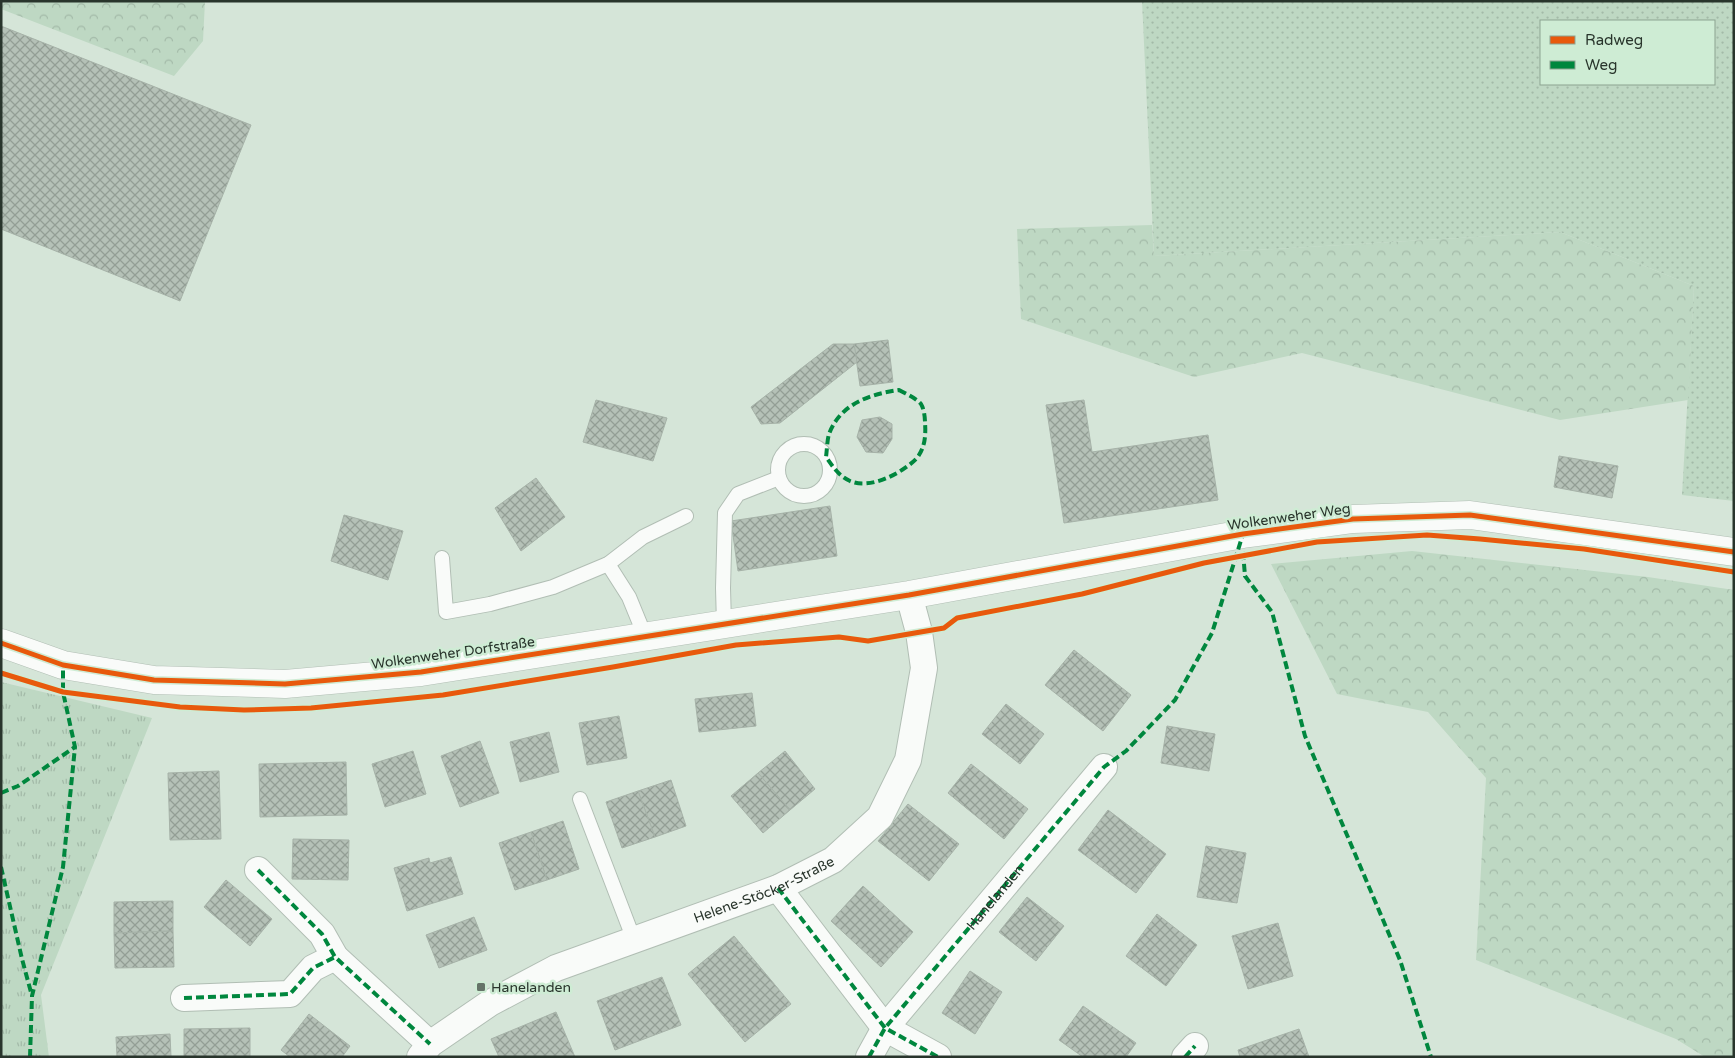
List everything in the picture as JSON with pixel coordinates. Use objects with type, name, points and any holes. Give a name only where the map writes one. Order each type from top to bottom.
[{"type":"street","name":"Wolkenweher Weg","points":[[909,595],[1243,534],[1353,519],[1470,515],[1734,552]]},
{"type":"street","name":"Wolkenweher Dorfstraße","points":[[1,643],[63,665],[154,680],[285,684],[422,672],[909,595]]},
{"type":"street","name":"Helene-Stöcker-Straße","points":[[258,870],[322,934],[335,957],[425,1050],[490,1003],[556,968],[778,888],[833,860],[880,817],[908,760],[924,668],[919,632],[909,595]]},
{"type":"street","name":"Hanelanden","points":[[869,1057],[885,1028],[1104,767]]},
{"type":"street","points":[[778,888],[885,1028],[938,1057]]},
{"type":"street","points":[[184,998],[290,994],[312,968],[335,957]]},
{"type":"lane","points":[[724,624],[725,513],[738,494],[779,478]]},
{"type":"lane","points":[[442,558],[446,612],[490,604],[553,587],[608,564],[643,537],[686,516]]},
{"type":"lane","points":[[608,564],[629,598],[645,636]]},
{"type":"lane","points":[[580,799],[634,940]]},
{"type":"green space","points":[[1,1],[205,1],[203,41],[174,76],[1,9]]},
{"type":"green space","points":[[1142,1],[1734,1],[1734,501],[1682,495],[1694,286],[1560,232],[1154,256]]},
{"type":"green space","points":[[1152,225],[1154,256],[1560,232],[1694,286],[1688,400],[1560,420],[1302,353],[1194,377],[1021,319],[1017,229]]},
{"type":"green space","points":[[1412,551],[1648,577],[1734,590],[1734,1057],[1705,1057],[1676,1039],[1476,960],[1486,778],[1428,712],[1337,694],[1271,564]]},
{"type":"green space","points":[[1,682],[152,718],[41,995],[49,1057],[1,1057]]},
{"type":"building","points":[[1,26],[251,125],[180,301],[1,229]]},
{"type":"building","points":[[888,340],[893,382],[860,386],[854,344]]},
{"type":"building","points":[[833,344],[854,344],[857,362],[780,423],[761,424],[751,407]]},
{"type":"building","points":[[596,400],[667,418],[653,461],[583,442]]},
{"type":"building","points":[[1084,400],[1092,452],[1208,435],[1218,500],[1064,523],[1046,405]]},
{"type":"building","points":[[880,417],[892,424],[892,439],[883,453],[866,452],[857,437],[862,420]]},
{"type":"building","points":[[1559,456],[1618,466],[1612,498],[1554,487]]},
{"type":"building","points":[[536,478],[565,517],[521,551],[495,508]]},
{"type":"building","points":[[830,506],[837,556],[738,571],[731,521]]},
{"type":"building","points":[[344,515],[403,531],[388,580],[331,561]]},
{"type":"building","points":[[1074,650],[1131,695],[1103,731],[1045,685]]},
{"type":"building","points":[[752,693],[756,726],[699,732],[695,699]]},
{"type":"building","points":[[1006,704],[1044,734],[1020,764],[982,734]]},
{"type":"building","points":[[619,716],[627,758],[587,765],[579,723]]},
{"type":"building","points":[[1167,726],[1215,734],[1209,771],[1161,763]]},
{"type":"building","points":[[549,732],[559,772],[520,782],[510,742]]},
{"type":"building","points":[[480,741],[499,793],[460,807],[441,756]]},
{"type":"building","points":[[413,751],[426,794],[385,807],[372,764]]},
{"type":"building","points":[[785,751],[815,789],[790,810],[758,773]]},
{"type":"building","points":[[346,762],[347,815],[260,817],[259,764]]},
{"type":"building","points":[[971,764],[1028,809],[1004,839],[948,793]]},
{"type":"building","points":[[219,771],[221,839],[170,840],[168,773]]},
{"type":"building","points":[[758,773],[790,810],[763,833],[731,796]]},
{"type":"building","points":[[671,780],[686,826],[655,837],[638,791]]},
{"type":"building","points":[[638,791],[655,837],[622,848],[606,802]]},
{"type":"building","points":[[908,804],[959,844],[929,881],[878,841]]},
{"type":"building","points":[[1108,810],[1166,854],[1136,893],[1078,850]]},
{"type":"building","points":[[563,821],[579,869],[547,880],[531,832]]},
{"type":"building","points":[[531,832],[547,880],[515,890],[499,843]]},
{"type":"building","points":[[293,839],[349,840],[348,880],[292,879]]},
{"type":"building","points":[[1206,846],[1246,853],[1237,903],[1197,897]]},
{"type":"building","points":[[451,857],[463,894],[407,911],[394,868],[429,858],[430,863]]},
{"type":"building","points":[[226,880],[272,919],[250,946],[204,907]]},
{"type":"building","points":[[863,886],[913,932],[881,967],[831,921]]},
{"type":"building","points":[[1027,897],[1064,926],[1036,961],[999,932]]},
{"type":"building","points":[[173,901],[173,931],[114,933],[114,902]]},
{"type":"building","points":[[1157,914],[1197,945],[1166,986],[1126,956]]},
{"type":"building","points":[[474,917],[487,950],[439,968],[426,935]]},
{"type":"building","points":[[1278,923],[1293,976],[1248,989],[1232,936]]},
{"type":"building","points":[[173,931],[174,967],[115,968],[114,933]]},
{"type":"building","points":[[734,936],[791,1004],[745,1042],[688,974]]},
{"type":"building","points":[[970,971],[1002,992],[975,1034],[942,1013]]},
{"type":"building","points":[[662,977],[681,1025],[615,1050],[597,1001]]},
{"type":"building","points":[[1083,1006],[1136,1043],[1126,1057],[1083,1057],[1059,1040]]},
{"type":"building","points":[[556,1012],[575,1057],[499,1057],[491,1039]]},
{"type":"building","points":[[309,1014],[350,1046],[342,1057],[290,1057],[281,1050]]},
{"type":"building","points":[[250,1028],[250,1057],[184,1057],[184,1029]]},
{"type":"building","points":[[1299,1029],[1309,1057],[1240,1057],[1238,1050]]},
{"type":"building","points":[[170,1034],[171,1057],[117,1057],[116,1037]]},
{"type":"marked path","points":[[899,390],[916,400],[923,408],[925,437],[919,455],[903,470],[876,482],[858,483],[846,479],[836,471],[826,457],[828,437],[834,424],[840,415],[857,402],[877,394],[899,390]]},
{"type":"marked path","points":[[869,1057],[885,1028],[1104,767],[1126,751],[1175,700],[1212,633],[1243,534]]},
{"type":"marked path","points":[[1243,552],[1245,576],[1272,612],[1305,736],[1400,960],[1431,1057]]},
{"type":"marked path","points":[[30,1057],[32,996],[63,867],[75,747],[63,692],[63,665]]},
{"type":"marked path","points":[[1,793],[18,786],[75,747]]},
{"type":"marked path","points":[[1,867],[32,996]]},
{"type":"marked path","points":[[258,870],[322,934],[335,957],[430,1044]]},
{"type":"marked path","points":[[778,888],[885,1028],[938,1057]]},
{"type":"marked path","points":[[184,998],[290,994],[313,968],[335,957]]},
{"type":"marked path","points":[[1185,1057],[1195,1046]]},
{"type":"cycle path","points":[[1,643],[63,665],[154,680],[285,684],[421,672],[909,595],[1243,534],[1353,519],[1470,515],[1734,552]]},
{"type":"cycle path","points":[[1,673],[63,692],[180,707],[244,710],[311,708],[443,695],[736,645],[839,637],[868,641],[944,628],[957,618],[1082,594],[1204,563],[1317,542],[1427,535],[1584,549],[1734,572]]},
{"type":"place","name":"Hanelanden","points":[[481,987]]}]
